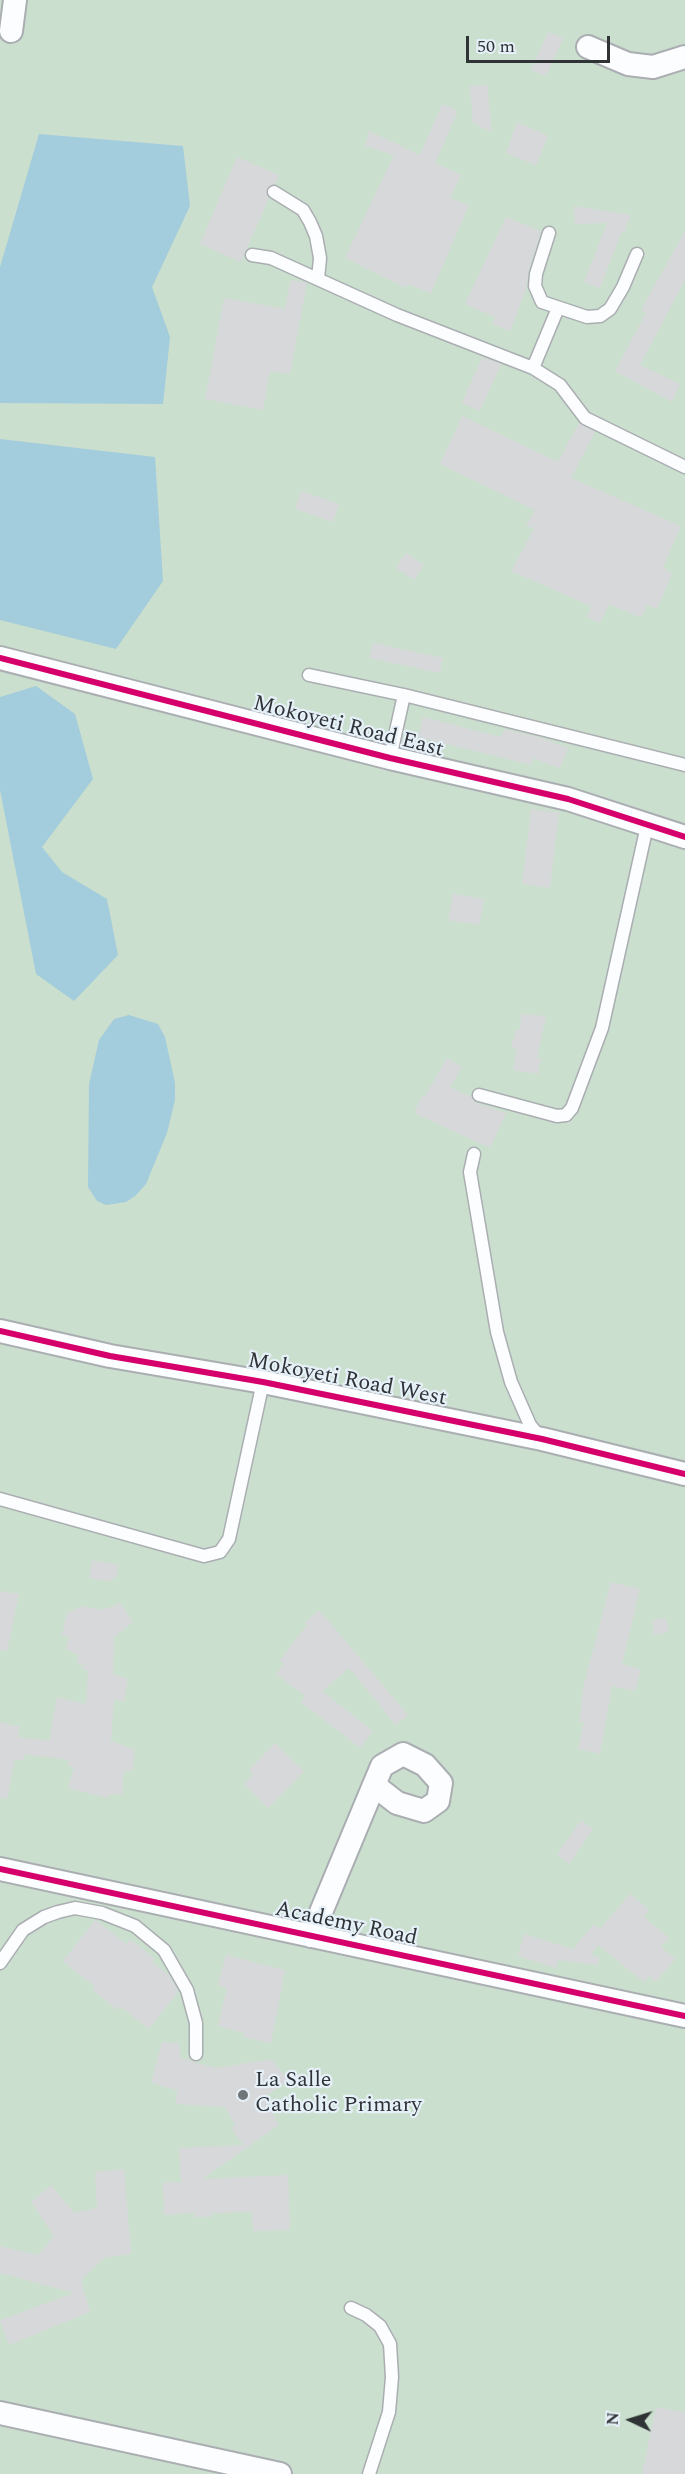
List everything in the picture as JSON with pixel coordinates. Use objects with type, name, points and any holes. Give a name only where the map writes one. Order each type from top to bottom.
[{"type":"street","points":[[11,32],[15,0]]},
{"type":"street","points":[[588,47],[628,64],[653,67],[685,57]]},
{"type":"street","name":"Mokoyeti Road East","points":[[0,658],[390,758],[568,799],[685,837]]},
{"type":"street","name":"Mokoyeti Road West","points":[[0,1331],[110,1356],[262,1382],[542,1439],[685,1474]]},
{"type":"street","points":[[311,1936],[374,1785]]},
{"type":"street","name":"Academy Road","points":[[0,1869],[685,2016]]},
{"type":"street","points":[[0,2413],[280,2474]]},
{"type":"lane","points":[[274,192],[303,210],[310,222],[316,236],[320,258],[318,279]]},
{"type":"lane","points":[[549,233],[536,274],[535,286],[542,302],[587,317],[600,315],[610,309],[623,287],[637,254]]},
{"type":"lane","points":[[252,255],[271,258],[396,315],[534,368],[560,385],[585,418],[685,467]]},
{"type":"lane","points":[[534,368],[558,308]]},
{"type":"lane","points":[[309,675],[404,695],[685,765]]},
{"type":"lane","points":[[390,758],[404,695]]},
{"type":"lane","points":[[480,1095],[557,1116],[566,1115],[572,1108],[602,1028],[647,826]]},
{"type":"lane","points":[[474,1154],[470,1172],[497,1332],[511,1382],[530,1425],[542,1439]]},
{"type":"lane","points":[[0,1499],[204,1556],[220,1552],[229,1539],[262,1382]]},
{"type":"lane","points":[[0,1963],[23,1930],[44,1917],[58,1912],[75,1908],[102,1913],[135,1926],[164,1950],[187,1990],[196,2023],[196,2054]]},
{"type":"lane","points":[[351,2308],[366,2315],[380,2326],[390,2344],[392,2377],[389,2412],[369,2474]]},
{"type":"green space","points":[[0,0],[685,0],[685,2474],[0,2474]]},
{"type":"water","points":[[39,134],[183,146],[190,206],[152,287],[170,337],[163,404],[0,403],[0,267]]},
{"type":"water","points":[[0,439],[155,457],[163,581],[116,649],[0,620]]},
{"type":"water","points":[[36,686],[75,714],[93,779],[42,847],[62,872],[107,899],[118,955],[74,1001],[36,974],[0,790],[0,697]]},
{"type":"water","points":[[129,1015],[158,1024],[165,1037],[175,1083],[175,1100],[167,1133],[146,1184],[126,1202],[106,1205],[97,1201],[88,1187],[89,1084],[99,1040],[114,1019]]},
{"type":"building","points":[[548,32],[563,38],[546,76],[531,70]]},
{"type":"building","points":[[487,85],[492,132],[473,123],[470,86]]},
{"type":"building","points":[[442,104],[458,111],[435,163],[461,175],[450,198],[469,205],[431,293],[408,284],[406,288],[345,258],[394,155],[365,146],[369,131],[420,155]]},
{"type":"building","points":[[517,122],[548,136],[536,165],[506,153]]},
{"type":"building","points":[[237,157],[279,175],[275,184],[267,188],[269,198],[241,262],[200,244]]},
{"type":"building","points":[[574,206],[630,215],[625,232],[622,231],[600,288],[584,282],[607,223],[575,224]]},
{"type":"building","points":[[506,217],[541,231],[528,272],[527,286],[510,331],[492,324],[495,317],[465,304]]},
{"type":"building","points":[[685,231],[685,280],[640,365],[680,384],[672,402],[615,371],[646,313],[641,310]]},
{"type":"building","points":[[291,280],[307,283],[290,374],[270,371],[263,410],[205,399],[224,298],[285,309]]},
{"type":"building","points":[[482,357],[501,364],[480,411],[462,403]]},
{"type":"building","points":[[462,416],[558,462],[579,423],[595,432],[571,478],[681,526],[663,567],[672,574],[657,609],[647,605],[641,618],[609,604],[600,623],[587,617],[591,606],[511,571],[534,529],[526,525],[535,510],[440,464]]},
{"type":"building","points":[[301,491],[339,504],[333,522],[295,509]]},
{"type":"building","points":[[406,553],[424,565],[414,580],[396,568]]},
{"type":"building","points":[[373,643],[443,658],[440,673],[369,658]]},
{"type":"building","points":[[423,717],[501,737],[505,729],[568,748],[560,768],[533,758],[531,765],[418,737]]},
{"type":"building","points":[[531,809],[559,813],[550,888],[522,884]]},
{"type":"building","points":[[453,894],[484,899],[479,925],[448,920]]},
{"type":"building","points":[[521,1014],[546,1016],[537,1058],[541,1059],[538,1074],[513,1070],[517,1049],[511,1048],[516,1029],[520,1030]]},
{"type":"building","points":[[447,1058],[462,1067],[450,1087],[471,1097],[476,1103],[506,1113],[490,1148],[414,1113],[422,1095],[425,1096]]},
{"type":"building","points":[[92,1560],[118,1565],[116,1577],[110,1581],[89,1578]]},
{"type":"building","points":[[611,1582],[640,1589],[622,1664],[641,1669],[635,1691],[612,1686],[600,1754],[578,1749],[584,1722],[579,1722],[584,1684]]},
{"type":"building","points":[[0,1591],[19,1594],[7,1651],[0,1650]]},
{"type":"building","points":[[120,1603],[133,1622],[114,1637],[113,1674],[128,1679],[124,1702],[114,1699],[111,1741],[135,1750],[132,1771],[124,1771],[122,1794],[112,1794],[107,1798],[68,1788],[74,1767],[68,1766],[69,1760],[25,1754],[24,1761],[15,1759],[7,1799],[0,1798],[0,1722],[20,1727],[18,1737],[49,1741],[57,1697],[86,1704],[88,1671],[82,1669],[84,1665],[77,1664],[79,1655],[66,1649],[69,1637],[62,1635],[67,1613],[81,1606],[103,1610]]},
{"type":"building","points":[[319,1610],[408,1715],[396,1725],[349,1668],[322,1691],[373,1731],[360,1748],[301,1702],[305,1696],[276,1674],[284,1664],[280,1660],[307,1625],[305,1623]]},
{"type":"building","points":[[666,1618],[669,1632],[654,1635],[652,1620]]},
{"type":"building","points":[[275,1743],[304,1771],[268,1808],[244,1784],[253,1774],[249,1770]]},
{"type":"building","points":[[581,1820],[593,1829],[569,1864],[557,1855]]},
{"type":"building","points":[[630,1894],[649,1910],[644,1917],[669,1938],[661,1947],[675,1959],[656,1982],[649,1976],[644,1982],[598,1945],[591,1955],[599,1957],[598,1965],[558,1960],[556,1968],[518,1956],[524,1934],[573,1949],[594,1924],[600,1929]]},
{"type":"building","points":[[95,1920],[127,1944],[130,1939],[155,1959],[152,1962],[169,1975],[178,1992],[149,2029],[120,2006],[117,2010],[93,1990],[95,1987],[63,1961]]},
{"type":"building","points":[[226,1955],[285,1970],[271,2043],[243,2037],[244,2033],[218,2026],[227,1988],[218,1985]]},
{"type":"building","points":[[162,2042],[179,2043],[180,2058],[216,2068],[271,2059],[286,2077],[284,2084],[264,2097],[279,2125],[202,2179],[288,2175],[290,2230],[253,2231],[252,2212],[212,2213],[212,2217],[194,2217],[194,2213],[164,2215],[163,2183],[181,2182],[179,2148],[243,2145],[232,2128],[235,2125],[225,2107],[176,2104],[177,2090],[151,2083]]},
{"type":"building","points":[[124,2169],[131,2254],[104,2258],[81,2280],[90,2312],[9,2345],[0,2320],[74,2293],[0,2273],[0,2246],[38,2255],[54,2236],[31,2202],[51,2185],[74,2213],[97,2208],[95,2172]]},
{"type":"building","points":[[656,2407],[685,2413],[685,2474],[642,2474]]},
{"type":"cycle path","points":[[0,658],[390,758],[568,799],[685,837]]},
{"type":"cycle path","points":[[0,1331],[110,1356],[263,1382],[542,1439],[685,1474]]},
{"type":"cycle path","points":[[0,1869],[685,2016]]},
{"type":"place","name":"La Salle Catholic Primary","points":[[243,2095]]}]
